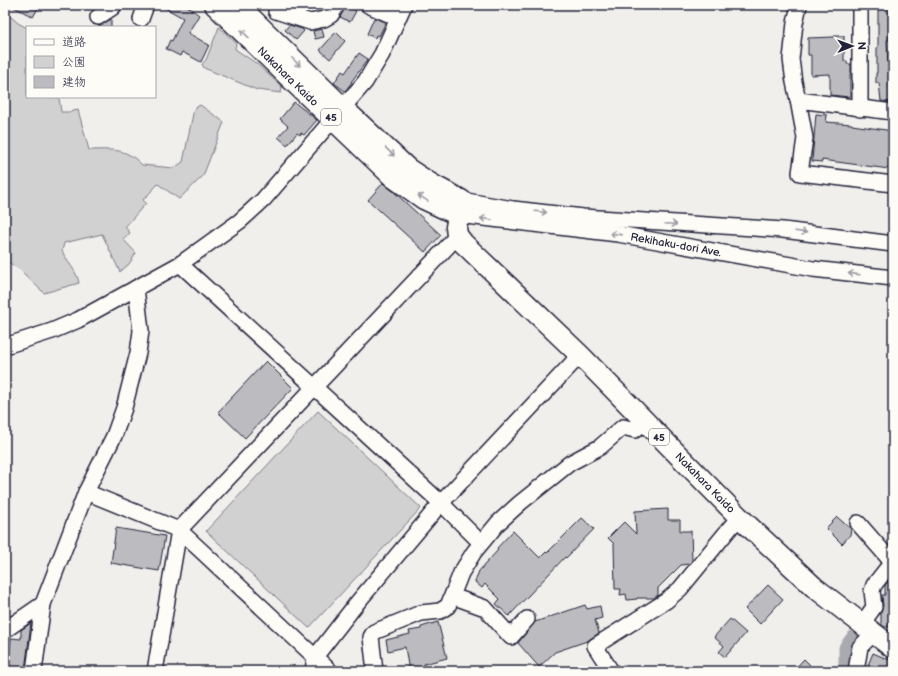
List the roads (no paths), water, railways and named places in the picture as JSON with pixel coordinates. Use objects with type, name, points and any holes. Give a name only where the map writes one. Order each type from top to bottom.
[{"type":"main road","name":"Nakahara Kaido","points":[[215,5],[298,86],[338,114],[408,169],[431,184],[460,208]]},
{"type":"main road","name":"Nakahara Kaido","points":[[238,5],[338,114]]},
{"type":"main road","points":[[457,235],[456,227],[460,208]]},
{"type":"main road","name":"Nakahara Kaido","points":[[457,235],[463,243],[580,355],[644,422],[739,517],[814,587],[893,648]]},
{"type":"street","points":[[98,17],[114,5]]},
{"type":"street","points":[[141,19],[146,5]]},
{"type":"street","points":[[276,11],[310,22],[324,19],[330,15],[337,5]]},
{"type":"street","points":[[5,346],[52,331],[78,320],[180,264],[240,221],[263,200],[365,82],[382,54],[401,11],[368,5]]},
{"type":"street","points":[[799,5],[795,23],[791,59],[805,138],[800,173],[893,184]]},
{"type":"street","points":[[860,5],[860,109]]},
{"type":"street","points":[[798,100],[893,112]]},
{"type":"street","name":"Rekihaku-dori Ave.","points":[[460,208],[512,209],[583,217],[783,230],[893,244]]},
{"type":"street","name":"Rekihaku-dori Ave.","points":[[460,208],[618,234],[813,269],[893,278]]},
{"type":"street","points":[[155,671],[179,530],[315,388],[457,235]]},
{"type":"street","points":[[180,264],[441,503],[481,544]]},
{"type":"street","points":[[34,671],[43,604],[86,492],[114,436],[124,408],[138,353],[141,331],[136,288]]},
{"type":"street","points":[[314,664],[357,603],[441,503],[580,355]]},
{"type":"street","points":[[375,671],[370,637],[374,632],[421,613],[440,611],[448,606],[461,573],[498,523],[570,463],[600,447],[623,427],[635,430],[644,422]]},
{"type":"street","points":[[86,492],[179,530],[314,664],[330,671]]},
{"type":"street","points":[[611,671],[595,646],[666,601],[680,589],[739,517]]},
{"type":"street","points":[[856,671],[860,647],[868,629],[874,607],[872,591],[874,585],[892,562],[858,523]]},
{"type":"street","points":[[452,596],[485,608],[511,637],[527,619]]},
{"type":"street","points":[[5,630],[43,604]]},
{"type":"waterway","points":[[848,671],[848,648],[855,639]]}]
